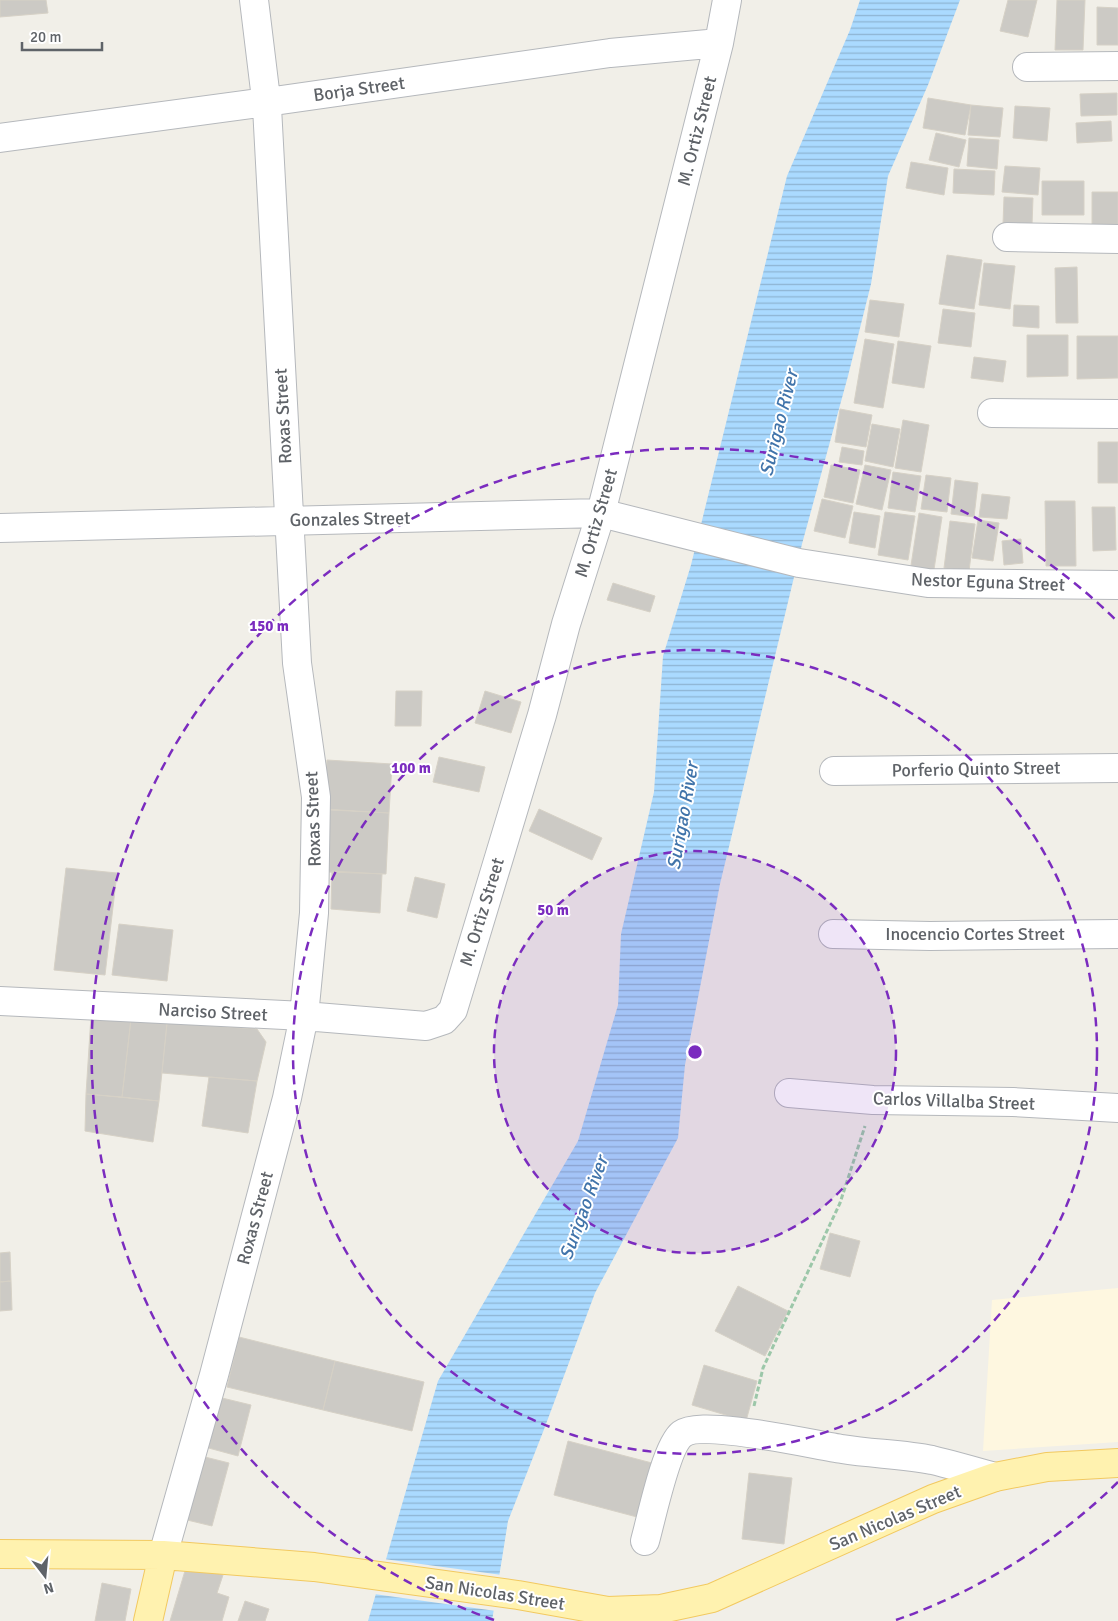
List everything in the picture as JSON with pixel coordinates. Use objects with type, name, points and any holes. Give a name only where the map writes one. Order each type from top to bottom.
[{"type":"main road","name":"San Nicolas Street","points":[[0,1554],[164,1555],[314,1567],[518,1596],[608,1611],[660,1609],[712,1598],[933,1499],[995,1477],[1047,1467],[1118,1463]]},
{"type":"main road","name":"Roxas Street","points":[[148,1621],[164,1555]]},
{"type":"street","name":"Roxas Street","points":[[164,1555],[288,1098],[304,1016],[314,913],[316,797],[297,663],[267,102],[254,0]]},
{"type":"street","name":"M. Ortiz Street","points":[[426,1026],[444,1020],[453,1010],[542,715],[566,624],[601,513],[719,43],[727,0]]},
{"type":"street","name":"Borja Street","points":[[0,138],[610,53],[719,43]]},
{"type":"street","points":[[1027,67],[1118,66]]},
{"type":"street","points":[[1007,237],[1118,239]]},
{"type":"street","points":[[992,413],[1118,414]]},
{"type":"street","name":"Gonzales Street","points":[[0,528],[601,513],[697,537]]},
{"type":"street","name":"Nestor Eguna Street","points":[[697,537],[799,563],[928,583],[1118,585]]},
{"type":"street","name":"Porferio Quinto Street","points":[[834,771],[1118,768]]},
{"type":"street","name":"Inocencio Cortes Street","points":[[833,934],[930,936],[1118,934]]},
{"type":"street","name":"Narciso Street","points":[[0,1002],[304,1016],[426,1026]]},
{"type":"street","name":"Carlos Villalba Street","points":[[789,1093],[873,1100],[1013,1102],[1118,1108]]},
{"type":"street","points":[[645,1541],[670,1451],[682,1434],[699,1429],[748,1433],[845,1450],[933,1460],[995,1477]]},
{"type":"path","points":[[748,1433],[763,1368],[840,1203],[873,1100]]},
{"type":"shaded area","points":[[1118,1288],[1118,1442],[983,1451],[992,1300]]},
{"type":"water","name":"Surigao River","points":[[860,0],[960,0],[928,85],[888,176],[871,284],[802,544],[720,884],[685,1065],[678,1138],[595,1293],[508,1521],[492,1621],[368,1621],[438,1381],[578,1141],[618,1005],[621,934],[654,792],[663,656],[691,565],[787,176],[850,30]]},
{"type":"pier","points":[[384,1559],[502,1575],[496,1611],[374,1594]]},
{"type":"building","points":[[0,0],[46,0],[48,13],[0,17]]},
{"type":"building","points":[[1008,0],[1037,0],[1028,37],[1000,31]]},
{"type":"building","points":[[1057,0],[1085,0],[1083,50],[1055,50]]},
{"type":"building","points":[[1097,7],[1118,8],[1118,45],[1097,45]]},
{"type":"building","points":[[1117,93],[1117,115],[1081,116],[1080,94]]},
{"type":"building","points":[[928,98],[971,105],[965,135],[923,128]]},
{"type":"building","points":[[971,105],[1003,108],[1000,137],[968,135]]},
{"type":"building","points":[[1015,106],[1050,108],[1047,141],[1013,138]]},
{"type":"building","points":[[1111,121],[1112,141],[1077,143],[1076,123]]},
{"type":"building","points":[[936,133],[966,140],[959,167],[929,160]]},
{"type":"building","points":[[969,138],[999,140],[997,169],[967,166]]},
{"type":"building","points":[[911,162],[948,168],[944,195],[906,188]]},
{"type":"building","points":[[1005,166],[1040,168],[1038,195],[1002,192]]},
{"type":"building","points":[[954,169],[995,171],[994,195],[953,193]]},
{"type":"building","points":[[1042,181],[1084,181],[1084,215],[1042,215]]},
{"type":"building","points":[[1092,192],[1118,192],[1118,230],[1092,230]]},
{"type":"building","points":[[1004,197],[1033,198],[1032,225],[1003,224]]},
{"type":"building","points":[[947,255],[982,260],[974,309],[939,304]]},
{"type":"building","points":[[984,263],[1015,266],[1010,309],[979,305]]},
{"type":"building","points":[[1077,267],[1078,323],[1056,323],[1055,268]]},
{"type":"building","points":[[870,300],[904,304],[899,337],[865,332]]},
{"type":"building","points":[[1014,305],[1039,306],[1039,328],[1013,326]]},
{"type":"building","points":[[943,309],[975,313],[971,347],[938,343]]},
{"type":"building","points":[[1027,335],[1068,335],[1068,376],[1027,377]]},
{"type":"building","points":[[1077,336],[1118,336],[1118,378],[1077,379]]},
{"type":"building","points":[[865,339],[894,344],[883,408],[854,403]]},
{"type":"building","points":[[898,341],[931,346],[924,388],[892,383]]},
{"type":"building","points":[[974,357],[1006,361],[1003,382],[971,378]]},
{"type":"building","points":[[840,409],[872,415],[866,447],[835,442]]},
{"type":"building","points":[[903,420],[929,425],[921,472],[895,468]]},
{"type":"building","points":[[872,424],[900,429],[893,467],[865,461]]},
{"type":"building","points":[[1098,442],[1118,442],[1118,483],[1098,483]]},
{"type":"building","points":[[842,447],[864,451],[862,465],[839,462]]},
{"type":"building","points":[[831,465],[860,470],[853,503],[824,497]]},
{"type":"building","points":[[865,465],[891,470],[882,510],[856,504]]},
{"type":"building","points":[[893,472],[921,476],[915,512],[888,508]]},
{"type":"building","points":[[926,475],[951,478],[947,512],[921,509]]},
{"type":"building","points":[[955,480],[978,483],[974,517],[951,514]]},
{"type":"building","points":[[982,494],[1010,497],[1007,519],[979,517]]},
{"type":"building","points":[[822,499],[853,506],[845,538],[814,531]]},
{"type":"building","points":[[1045,501],[1075,501],[1076,566],[1046,566]]},
{"type":"building","points":[[1092,507],[1115,507],[1116,550],[1093,551]]},
{"type":"building","points":[[854,512],[880,516],[875,548],[849,543]]},
{"type":"building","points":[[885,512],[915,516],[908,560],[878,555]]},
{"type":"building","points":[[919,513],[942,517],[933,576],[910,572]]},
{"type":"building","points":[[978,520],[999,523],[993,561],[972,558]]},
{"type":"building","points":[[950,521],[975,524],[969,571],[944,568]]},
{"type":"building","points":[[1021,539],[1023,563],[1004,565],[1002,541]]},
{"type":"building","points":[[613,583],[655,596],[650,612],[607,600]]},
{"type":"building","points":[[396,691],[422,691],[421,726],[395,726]]},
{"type":"building","points":[[485,691],[521,702],[511,733],[475,723]]},
{"type":"building","points":[[439,757],[485,767],[479,792],[433,782]]},
{"type":"building","points":[[327,760],[392,764],[389,813],[324,809]]},
{"type":"building","points":[[539,809],[602,838],[592,860],[529,831]]},
{"type":"building","points":[[330,810],[389,813],[386,874],[327,872]]},
{"type":"building","points":[[66,868],[117,873],[105,975],[54,970]]},
{"type":"building","points":[[332,871],[382,874],[380,913],[331,909]]},
{"type":"building","points":[[415,877],[445,884],[437,918],[407,911]]},
{"type":"building","points":[[119,924],[173,930],[167,981],[112,975]]},
{"type":"building","points":[[91,1016],[131,1019],[122,1097],[86,1094]]},
{"type":"building","points":[[131,1019],[167,1023],[159,1101],[122,1097]]},
{"type":"building","points":[[167,1023],[257,1029],[266,1042],[257,1081],[162,1073]]},
{"type":"building","points":[[209,1077],[257,1081],[248,1133],[202,1126]]},
{"type":"building","points":[[86,1094],[159,1101],[153,1142],[85,1131]]},
{"type":"building","points":[[830,1233],[860,1241],[850,1277],[820,1269]]},
{"type":"building","points":[[10,1252],[11,1281],[0,1282],[0,1253]]},
{"type":"building","points":[[11,1281],[12,1310],[0,1311],[0,1282]]},
{"type":"building","points":[[738,1286],[788,1311],[765,1356],[715,1331]]},
{"type":"building","points":[[239,1337],[335,1361],[323,1410],[227,1387]]},
{"type":"building","points":[[335,1361],[424,1382],[412,1431],[323,1410]]},
{"type":"building","points":[[704,1365],[757,1381],[746,1421],[692,1405]]},
{"type":"building","points":[[218,1397],[251,1405],[238,1456],[205,1447]]},
{"type":"building","points":[[568,1441],[652,1463],[637,1517],[554,1495]]},
{"type":"building","points":[[201,1456],[229,1463],[212,1526],[183,1519]]},
{"type":"building","points":[[749,1473],[792,1478],[784,1544],[742,1539]]},
{"type":"building","points":[[187,1564],[223,1575],[217,1593],[229,1597],[222,1621],[170,1621]]},
{"type":"building","points":[[102,1583],[131,1589],[125,1621],[95,1621]]},
{"type":"building","points":[[245,1601],[269,1609],[265,1621],[238,1621]]}]
